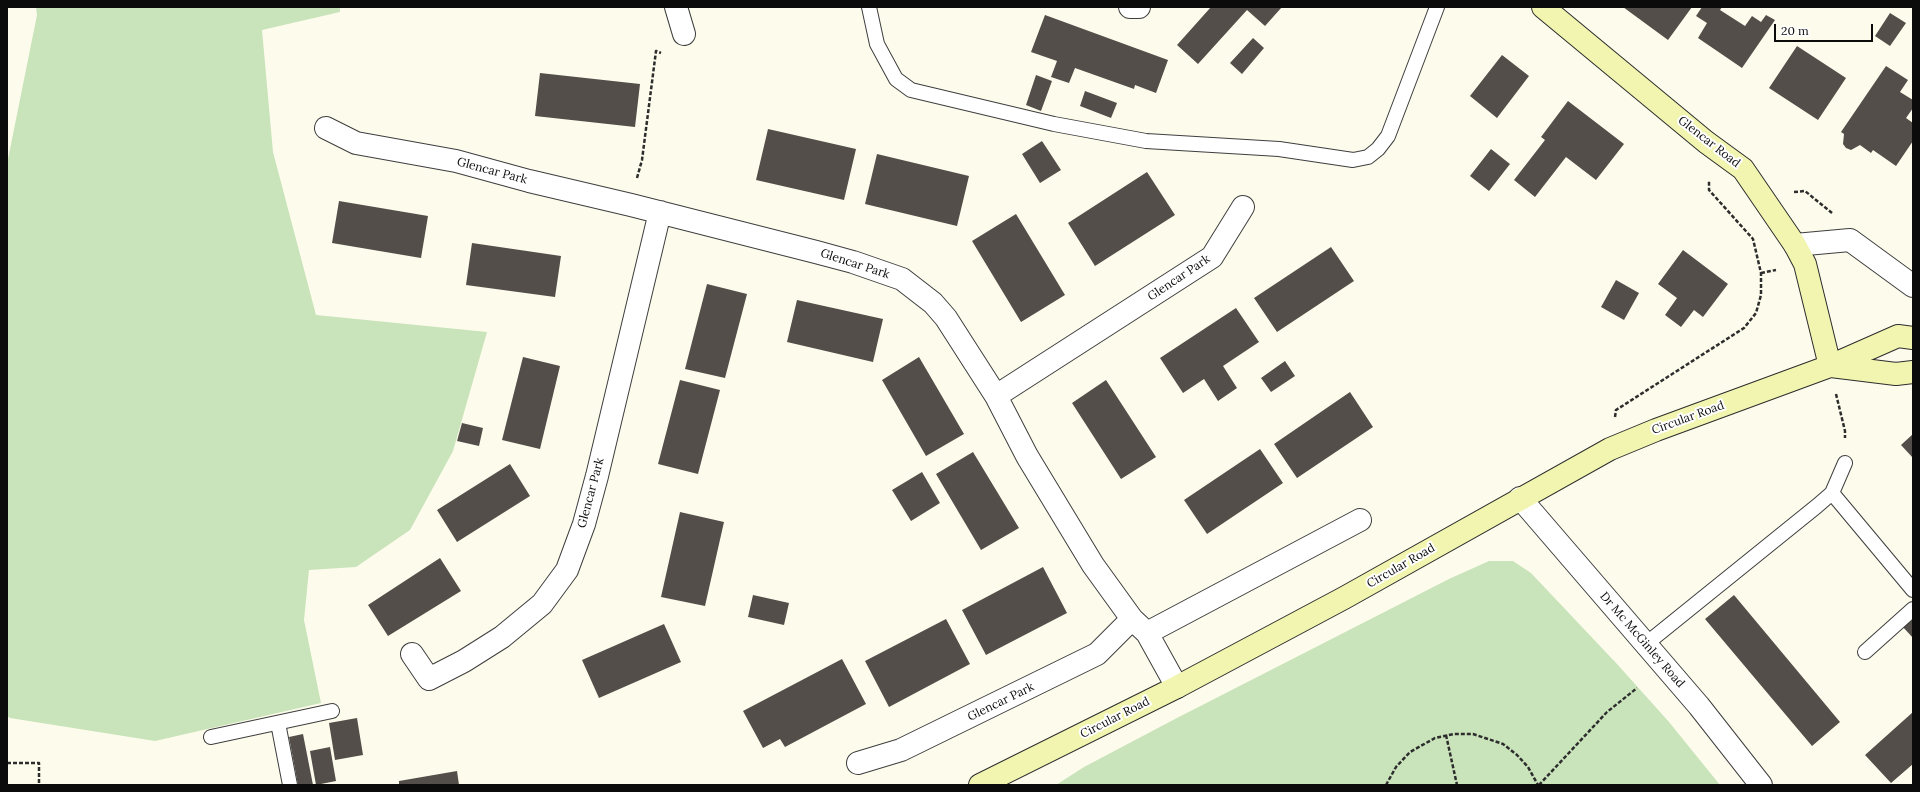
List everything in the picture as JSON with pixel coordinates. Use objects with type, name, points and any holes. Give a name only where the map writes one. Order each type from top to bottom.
[{"type":"street","points":[[676,7],[684,34]]},
{"type":"street","points":[[1130,7],[1139,7]]},
{"type":"street","name":"Glencar Road","points":[[1543,7],[1706,142],[1743,169],[1795,244],[1805,264],[1812,286],[1830,366]]},
{"type":"street","name":"Glencar Park","points":[[326,128],[356,143],[456,161],[529,181],[660,212],[816,252],[853,262],[902,279],[933,303],[946,318],[996,396],[1027,456],[1093,564],[1139,626],[1177,687]]},
{"type":"street","name":"Glencar Park","points":[[996,396],[1212,257],[1243,207]]},
{"type":"street","name":"Glencar Park","points":[[412,654],[429,679],[464,661],[502,636],[542,604],[567,570],[584,524],[597,476],[660,212]]},
{"type":"street","points":[[1795,244],[1850,240],[1913,286]]},
{"type":"street","name":"Circular Road","points":[[980,785],[1177,687],[1344,598],[1520,498],[1610,449],[1656,430],[1830,366],[1898,336],[1913,338]]},
{"type":"street","points":[[1830,366],[1896,374],[1913,372]]},
{"type":"street","name":"Dr Mc McGinley Road","points":[[1520,498],[1699,706],[1760,785]]},
{"type":"street","name":"Glencar Park","points":[[858,763],[901,750],[1097,654],[1139,626],[1360,520]]},
{"type":"lane","points":[[870,7],[877,44],[896,79],[911,90],[1054,124],[1146,141],[1279,149],[1353,160],[1368,157],[1378,149],[1388,136],[1437,7]]},
{"type":"lane","points":[[1646,644],[1798,523],[1832,493],[1845,463]]},
{"type":"lane","points":[[1832,493],[1913,590]]},
{"type":"lane","points":[[1865,652],[1913,609]]},
{"type":"lane","points":[[210,737],[332,711]]},
{"type":"lane","points":[[278,722],[290,785]]},
{"type":"path","points":[[631,205],[642,160],[656,52],[676,56],[684,34]]},
{"type":"path","points":[[1610,449],[1616,410],[1744,328],[1756,313],[1761,294],[1761,273],[1753,239],[1710,190],[1706,142]]},
{"type":"path","points":[[1762,196],[1805,191],[1830,210],[1850,240]]},
{"type":"path","points":[[1830,366],[1845,431],[1845,463]]},
{"type":"path","points":[[1386,785],[1396,767],[1410,752],[1422,744],[1446,735],[1473,734],[1503,744],[1517,755],[1528,767],[1539,785],[1607,712],[1638,688]]},
{"type":"path","points":[[1446,735],[1457,785]]},
{"type":"path","points":[[7,763],[39,763],[39,785]]},
{"type":"green space","points":[[36,7],[340,7],[340,12],[262,30],[273,152],[316,315],[487,332],[453,451],[410,530],[356,567],[309,570],[304,620],[321,703],[155,741],[10,718],[7,716],[7,164],[37,15]]},
{"type":"green space","points":[[1489,561],[1513,561],[1531,573],[1617,664],[1669,722],[1720,785],[1056,785],[1084,767],[1175,719],[1449,579]]},
{"type":"building","points":[[1211,7],[1282,7],[1265,26],[1247,10],[1198,64],[1177,45]]},
{"type":"building","points":[[1623,7],[1692,7],[1668,40]]},
{"type":"building","points":[[1702,7],[1722,7],[1720,10],[1745,26],[1752,16],[1761,22],[1766,15],[1775,20],[1742,68],[1698,38],[1707,23],[1696,16]]},
{"type":"building","points":[[1890,13],[1906,23],[1890,46],[1875,36]]},
{"type":"building","points":[[1045,15],[1168,60],[1156,93],[1135,85],[1134,89],[1075,68],[1069,83],[1051,77],[1057,61],[1031,52]]},
{"type":"building","points":[[1253,38],[1264,48],[1242,74],[1230,63]]},
{"type":"building","points":[[1797,46],[1846,78],[1818,120],[1769,88]]},
{"type":"building","points":[[1502,55],[1529,76],[1497,118],[1470,96]]},
{"type":"building","points":[[1886,66],[1908,80],[1900,92],[1913,100],[1913,108],[1906,118],[1913,123],[1913,141],[1896,166],[1873,150],[1871,153],[1860,145],[1851,150],[1846,148],[1843,144],[1844,134],[1841,132]]},
{"type":"building","points":[[540,73],[640,84],[635,127],[535,116]]},
{"type":"building","points":[[1036,75],[1052,81],[1041,111],[1026,105]]},
{"type":"building","points":[[1085,91],[1117,103],[1111,118],[1080,106]]},
{"type":"building","points":[[1568,101],[1624,144],[1596,180],[1566,157],[1535,197],[1514,180],[1545,140],[1541,137]]},
{"type":"building","points":[[768,129],[856,149],[844,200],[756,180]]},
{"type":"building","points":[[1042,141],[1061,170],[1040,183],[1022,154]]},
{"type":"building","points":[[1491,149],[1510,164],[1489,191],[1470,176]]},
{"type":"building","points":[[877,154],[969,176],[957,226],[865,204]]},
{"type":"building","points":[[1147,172],[1175,215],[1095,266],[1068,223]]},
{"type":"building","points":[[339,201],[428,216],[421,258],[332,243]]},
{"type":"building","points":[[1016,214],[1065,295],[1021,322],[972,241]]},
{"type":"building","points":[[472,243],[561,256],[555,297],[466,285]]},
{"type":"building","points":[[1331,247],[1354,281],[1277,332],[1254,298]]},
{"type":"building","points":[[1683,250],[1728,284],[1703,317],[1694,310],[1681,327],[1665,315],[1677,298],[1658,284]]},
{"type":"building","points":[[1616,280],[1639,293],[1624,320],[1601,307]]},
{"type":"building","points":[[707,284],[747,294],[725,378],[685,369]]},
{"type":"building","points":[[797,300],[883,319],[873,362],[787,342]]},
{"type":"building","points":[[1236,308],[1259,342],[1223,366],[1237,388],[1218,401],[1204,379],[1183,393],[1160,358]]},
{"type":"building","points":[[523,357],[560,366],[540,449],[502,440]]},
{"type":"building","points":[[919,357],[964,434],[926,456],[882,380]]},
{"type":"building","points":[[1285,361],[1295,376],[1271,392],[1261,378]]},
{"type":"building","points":[[680,380],[720,390],[698,474],[658,464]]},
{"type":"building","points":[[1106,380],[1156,457],[1121,479],[1072,403]]},
{"type":"building","points":[[1350,392],[1373,427],[1297,478],[1274,444]]},
{"type":"building","points":[[462,423],[483,428],[479,446],[457,441]]},
{"type":"building","points":[[1913,434],[1913,458],[1901,445]]},
{"type":"building","points":[[1260,449],[1283,483],[1207,534],[1184,500]]},
{"type":"building","points":[[973,452],[1019,528],[981,550],[936,474]]},
{"type":"building","points":[[510,464],[530,496],[457,542],[437,510]]},
{"type":"building","points":[[922,472],[940,503],[911,521],[892,490]]},
{"type":"building","points":[[680,512],[724,522],[705,606],[661,597]]},
{"type":"building","points":[[440,558],[461,591],[388,636],[368,605]]},
{"type":"building","points":[[1043,567],[1067,613],[986,655],[962,610]]},
{"type":"building","points":[[753,595],[789,603],[784,625],[748,617]]},
{"type":"building","points":[[1734,595],[1840,722],[1812,746],[1705,619]]},
{"type":"building","points":[[1913,617],[1913,638],[1902,626]]},
{"type":"building","points":[[946,619],[970,664],[889,707],[865,661]]},
{"type":"building","points":[[664,624],[681,662],[599,698],[582,660]]},
{"type":"building","points":[[842,659],[866,704],[785,747],[780,739],[763,748],[743,711]]},
{"type":"building","points":[[1913,712],[1913,764],[1891,783],[1865,755]]},
{"type":"building","points":[[357,718],[363,755],[335,760],[329,723]]},
{"type":"building","points":[[303,734],[313,785],[298,785],[289,737]]},
{"type":"building","points":[[330,747],[336,781],[316,785],[310,751]]},
{"type":"building","points":[[457,771],[459,785],[399,785],[399,781]]}]
